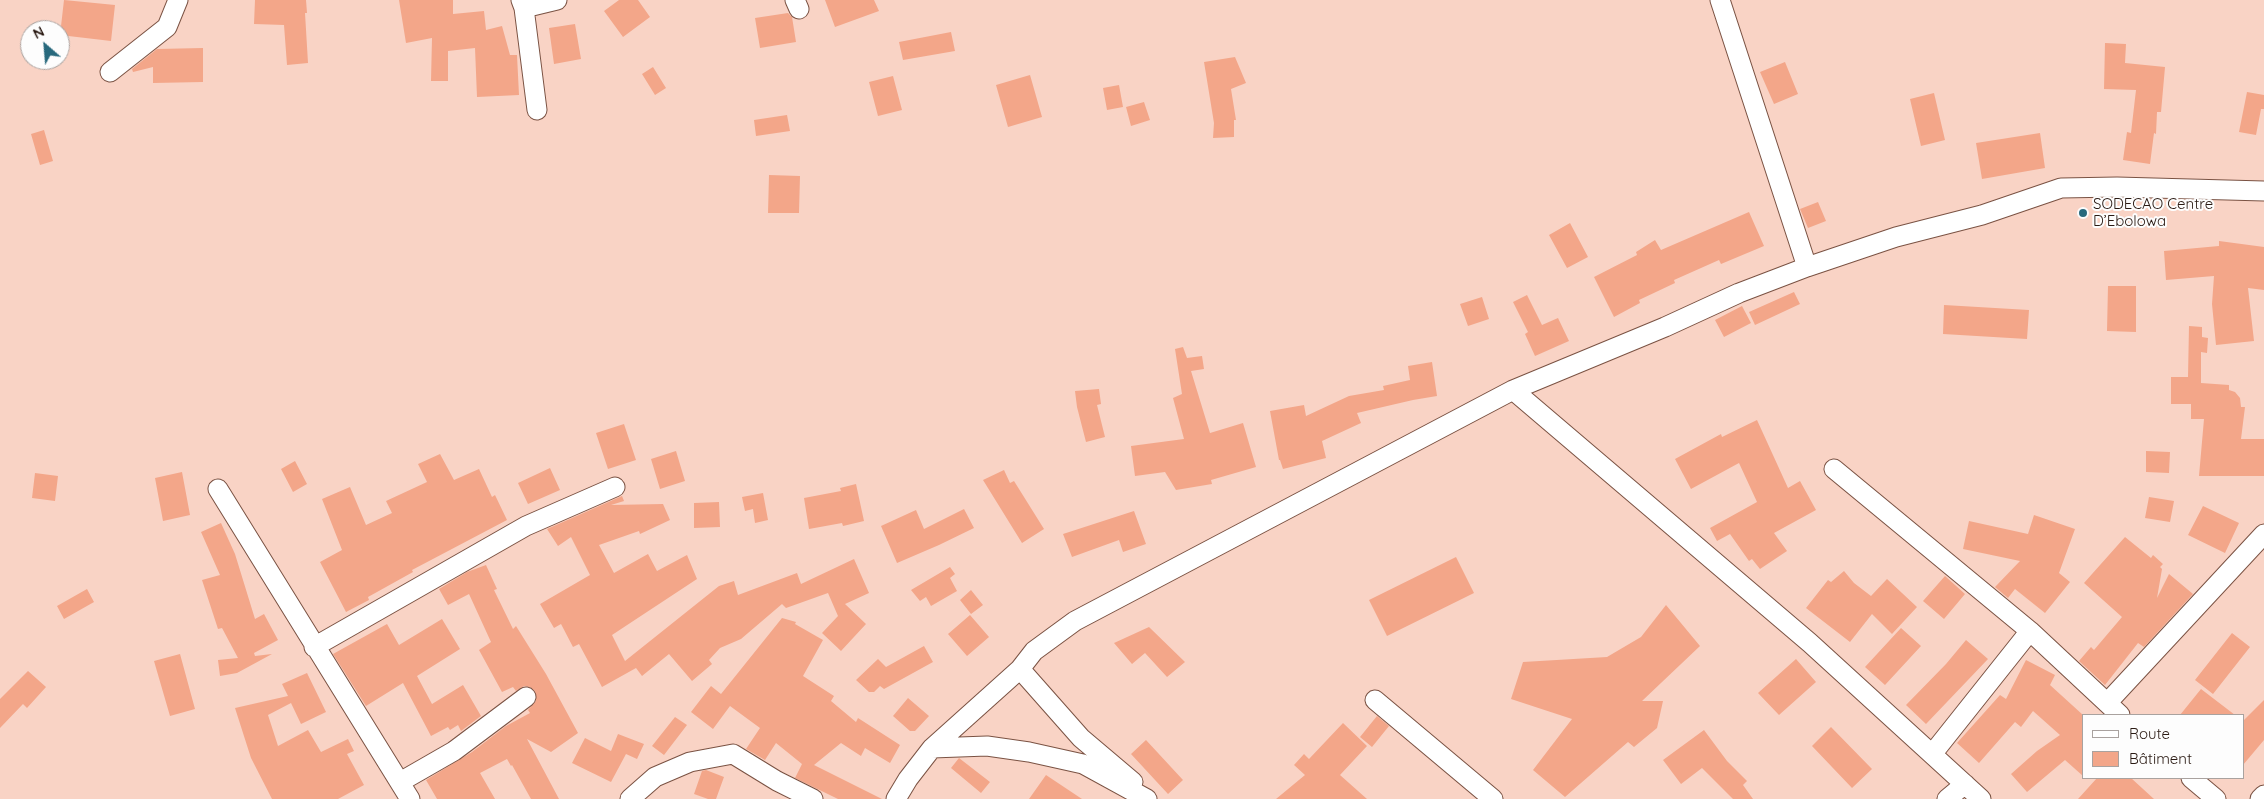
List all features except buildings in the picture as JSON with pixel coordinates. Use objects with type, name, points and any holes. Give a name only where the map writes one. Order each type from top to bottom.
[{"type":"street","points":[[110,72],[168,27],[178,0]]},
{"type":"street","points":[[537,110],[522,4],[557,0]]},
{"type":"street","points":[[1720,0],[1807,267]]},
{"type":"street","points":[[896,799],[908,779],[932,748],[1020,669],[1034,651],[1075,621],[1513,390],[1665,327],[1739,293],[1807,267],[1896,237],[1982,215],[2061,188],[2117,187],[2264,192]]},
{"type":"street","points":[[1513,390],[1810,643],[1934,753],[1981,799]]},
{"type":"street","points":[[1834,469],[2030,631],[2114,709],[2264,534]]},
{"type":"street","points":[[314,647],[526,526],[615,487]]},
{"type":"street","points":[[218,489],[314,647],[410,799]]},
{"type":"street","points":[[1934,753],[2030,631]]},
{"type":"street","points":[[1020,669],[1081,738],[1152,799]]},
{"type":"street","points":[[400,782],[454,751],[526,697]]},
{"type":"street","points":[[1375,700],[1493,799]]},
{"type":"street","points":[[932,748],[987,746],[1030,752],[1083,764],[1147,799]]},
{"type":"street","points":[[630,799],[655,777],[690,762],[733,754],[777,781],[813,799]]},
{"type":"street","points":[[2193,779],[2216,799]]},
{"type":"street","points":[[1947,799],[1965,784]]},
{"type":"street","points":[[2260,799],[2264,794]]},
{"type":"place","name":"SODECAO Centre D’Ebolowa","points":[[2083,213]]}]
